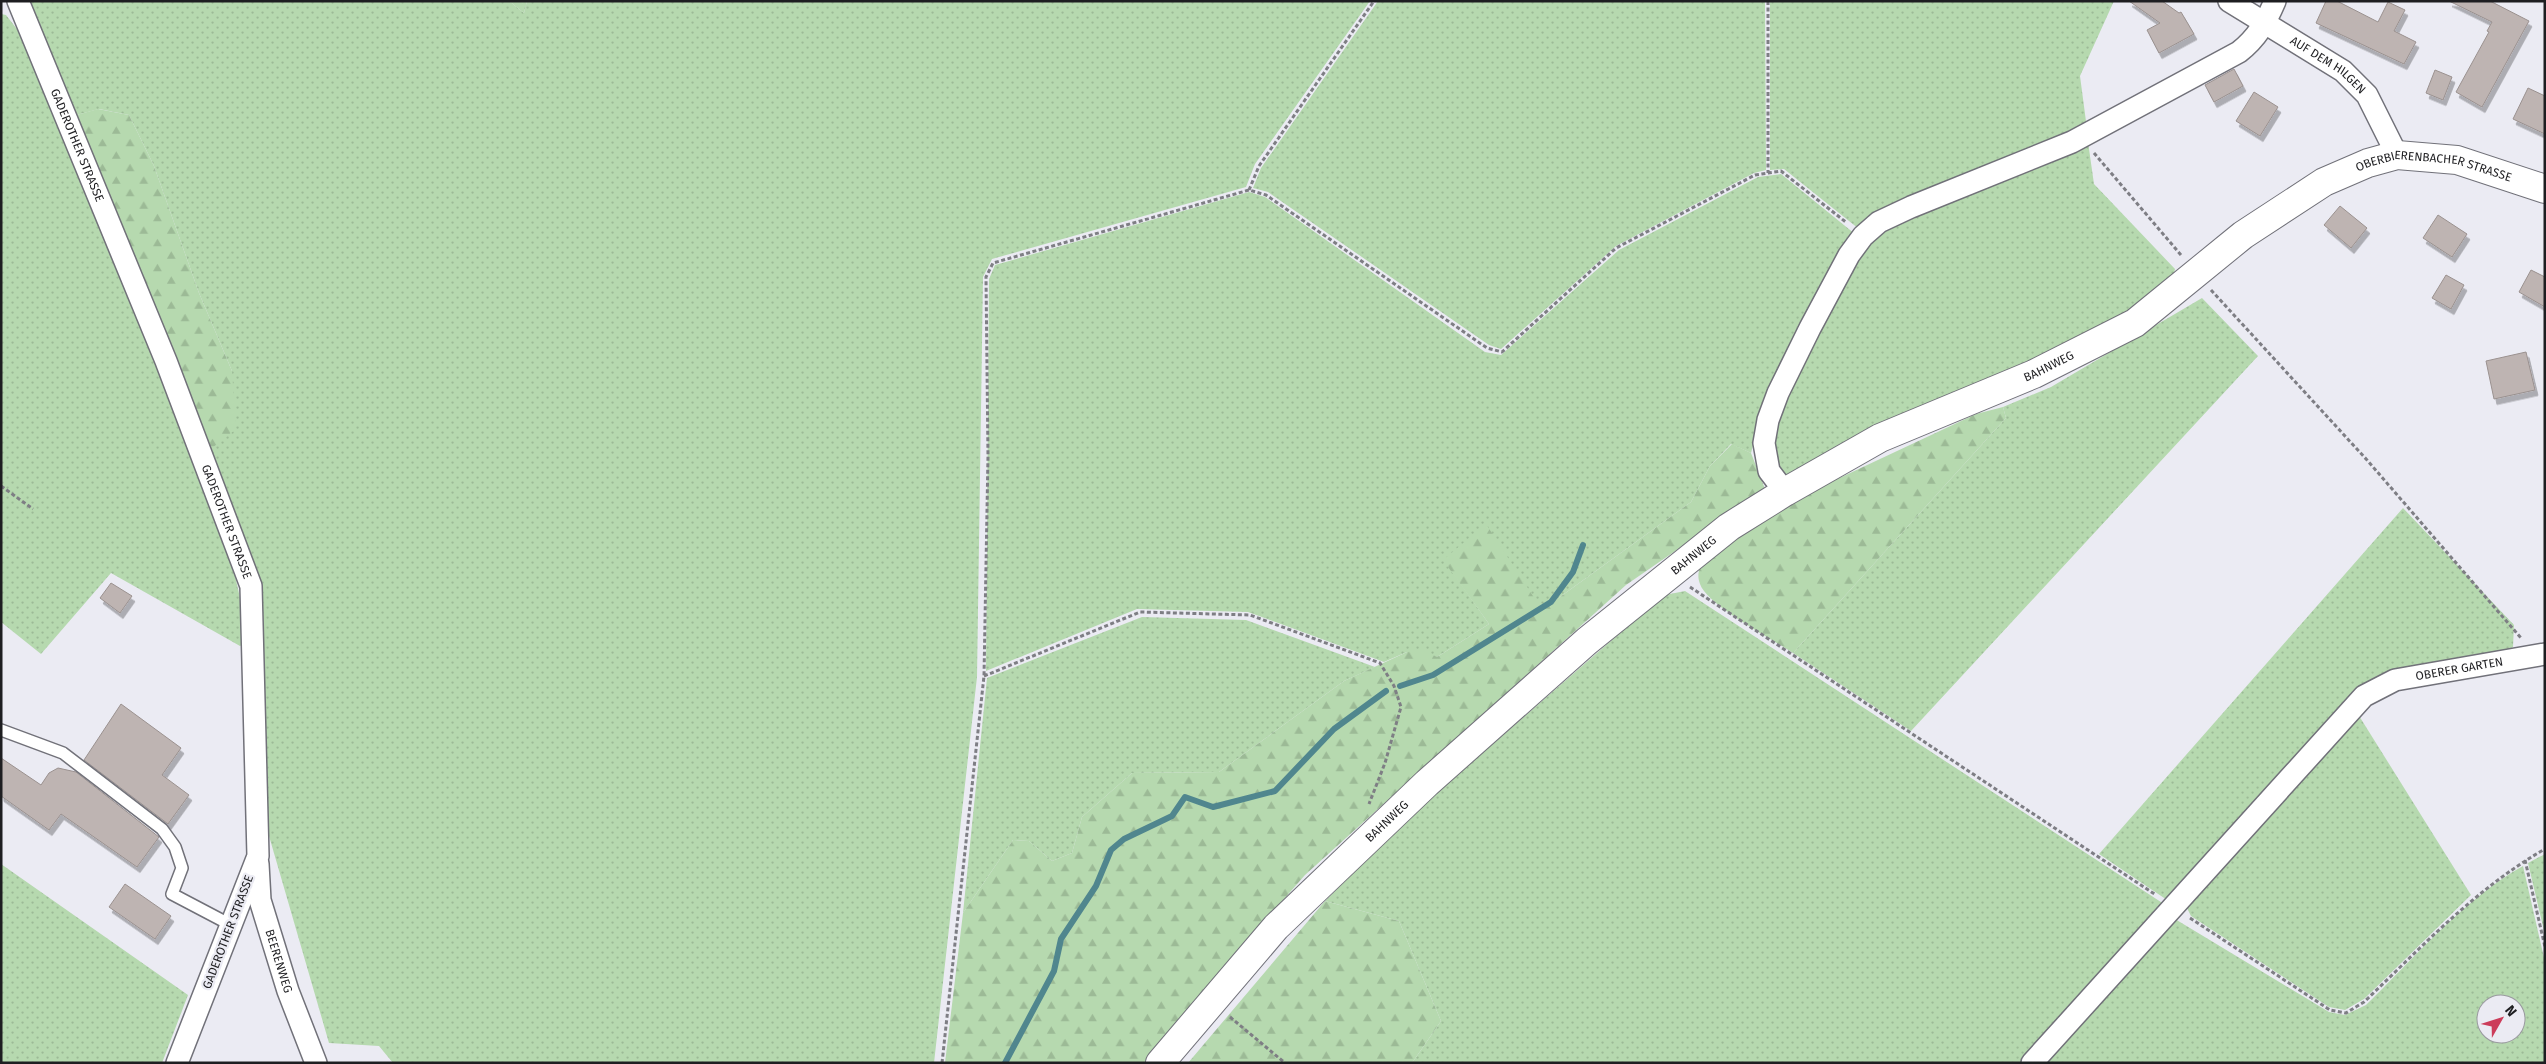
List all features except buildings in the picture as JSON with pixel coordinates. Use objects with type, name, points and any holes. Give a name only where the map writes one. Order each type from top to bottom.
[{"type":"main road","name":"OBERBIERENBACHER STRASSE","points":[[2324,182],[2368,163],[2397,155],[2456,160],[2545,189]]},
{"type":"main road","name":"BAHNWEG","points":[[1160,1063],[1276,927],[1427,783],[1587,641],[1729,527],[1785,492],[1880,438],[2034,374],[2136,323],[2243,235],[2324,182]]},
{"type":"street","name":"AUF DEM HILGEN","points":[[2229,1],[2343,71],[2367,95],[2397,155]]},
{"type":"street","points":[[1785,492],[1769,471],[1764,443],[1768,420],[1778,393],[1810,328],[1849,255],[1863,236],[1879,222],[1911,207],[2081,138],[2239,52],[2252,42],[2266,24],[2275,1]]},
{"type":"street","points":[[1,4],[18,2]]},
{"type":"street","name":"GADEROTHER STRASSE","points":[[18,2],[166,361],[251,586],[258,856],[177,1063]]},
{"type":"street","name":"OBERER GARTEN","points":[[2032,1063],[2351,708],[2376,688],[2395,680],[2540,655]]},
{"type":"street","name":"BEERENWEG","points":[[258,856],[260,900],[288,991],[316,1063]]},
{"type":"lane","points":[[1,730],[63,753],[162,830],[175,847],[182,868],[172,894],[231,925]]},
{"type":"path","points":[[1249,190],[1259,166],[1374,1]]},
{"type":"path","points":[[1768,1],[1768,173]]},
{"type":"path","points":[[2081,138],[2197,274],[2367,460],[2540,655]]},
{"type":"path","points":[[942,1063],[984,676],[988,456],[986,277],[993,263],[1249,190],[1266,195],[1487,348],[1502,352],[1616,248],[1755,175],[1781,171],[1838,214],[1863,236]]},
{"type":"path","points":[[1,486],[33,508]]},
{"type":"path","points":[[1671,574],[1714,605],[2330,1010],[2346,1013],[2364,1002],[2472,900],[2525,860],[2545,849]]},
{"type":"path","points":[[984,676],[1140,612],[1250,615],[1380,663],[1394,686],[1401,708],[1385,763],[1368,803],[1374,834]]},
{"type":"path","points":[[2525,860],[2545,947]]},
{"type":"path","points":[[1212,1002],[1285,1063]]},
{"type":"green space","points":[[28,1],[509,1],[524,13],[527,1],[1370,1],[1255,164],[1246,187],[992,259],[983,277],[977,677],[934,1063],[393,1063],[379,1046],[329,1043],[267,829],[262,642],[207,452],[232,371],[199,293],[154,166],[129,115],[99,109],[73,116]]},
{"type":"green space","points":[[509,1],[527,1],[524,13]]},
{"type":"green space","points":[[1378,1],[1765,1],[1766,170],[1754,173],[1616,246],[1501,349],[1489,345],[1268,192],[1253,188],[1261,168]]},
{"type":"green space","points":[[1770,1],[2114,1],[2080,76],[2087,129],[1859,229],[1784,169],[1770,170]]},
{"type":"green space","points":[[1,14],[6,15],[20,33],[149,342],[230,553],[242,607],[245,643],[240,646],[111,573],[41,654],[1,622]]},
{"type":"green space","points":[[98,109],[129,115],[154,166],[199,293],[232,371],[236,429],[207,452],[73,116]]},
{"type":"green space","points":[[2088,142],[2094,184],[2175,269],[2173,278],[2115,321],[1788,478],[1774,468],[1773,428],[1847,268],[1885,228]]},
{"type":"green space","points":[[1781,174],[1855,234],[1758,426],[1751,453],[1731,444],[1710,466],[1691,502],[1542,610],[1444,560],[1489,624],[1437,657],[1407,652],[1384,662],[1248,612],[1137,609],[986,671],[989,279],[995,265],[1249,192],[1265,197],[1485,352],[1501,355],[1619,250],[1758,177]]},
{"type":"green space","points":[[2202,298],[2258,356],[1911,731],[1793,653],[2006,418],[2003,407],[2051,387]]},
{"type":"green space","points":[[2003,407],[2006,418],[1793,653],[1727,611],[1705,592],[1700,584],[1699,570],[1705,558],[1816,489],[1976,414]]},
{"type":"green space","points":[[1732,444],[1751,453],[1765,489],[1626,585],[1305,875],[1154,1048],[1144,1063],[945,1063],[963,913],[1013,840],[1029,841],[1052,861],[1072,853],[1082,817],[1132,773],[1219,772],[1344,681],[1407,652],[1421,649],[1437,657],[1489,624],[1443,560],[1486,524],[1542,610],[1691,502],[1710,466]]},
{"type":"green space","points":[[2403,508],[2514,625],[2513,647],[2499,656],[2387,677],[2173,904],[2099,854]]},
{"type":"green space","points":[[1685,591],[2167,906],[2025,1063],[1412,1063],[1441,1021],[1399,921],[1325,901],[1415,812],[1605,646],[1665,595]]},
{"type":"green space","points":[[1142,617],[1246,620],[1375,667],[1344,681],[1219,772],[1132,773],[1082,817],[1072,853],[1052,861],[1029,841],[1013,840],[963,913],[987,678]]},
{"type":"green space","points":[[2356,711],[2471,895],[2364,999],[2345,1010],[2329,1007],[2191,916],[2185,904]]},
{"type":"green space","points":[[2545,854],[2545,935],[2528,863]]},
{"type":"green space","points":[[1,864],[188,995],[162,1063],[1,1063]]},
{"type":"green space","points":[[2523,866],[2545,962],[2545,1063],[2041,1063],[2175,919],[2329,1012],[2345,1015],[2366,1005],[2440,930],[2481,895]]},
{"type":"green space","points":[[1325,901],[1399,921],[1441,1021],[1412,1063],[1188,1063]]},
{"type":"waterway","points":[[1400,686],[1433,675],[1551,602],[1573,572],[1583,545]]},
{"type":"waterway","points":[[1005,1063],[1054,971],[1061,939],[1096,886],[1111,850],[1124,839],[1172,816],[1185,797],[1213,807],[1275,791],[1334,729],[1386,691]]}]
